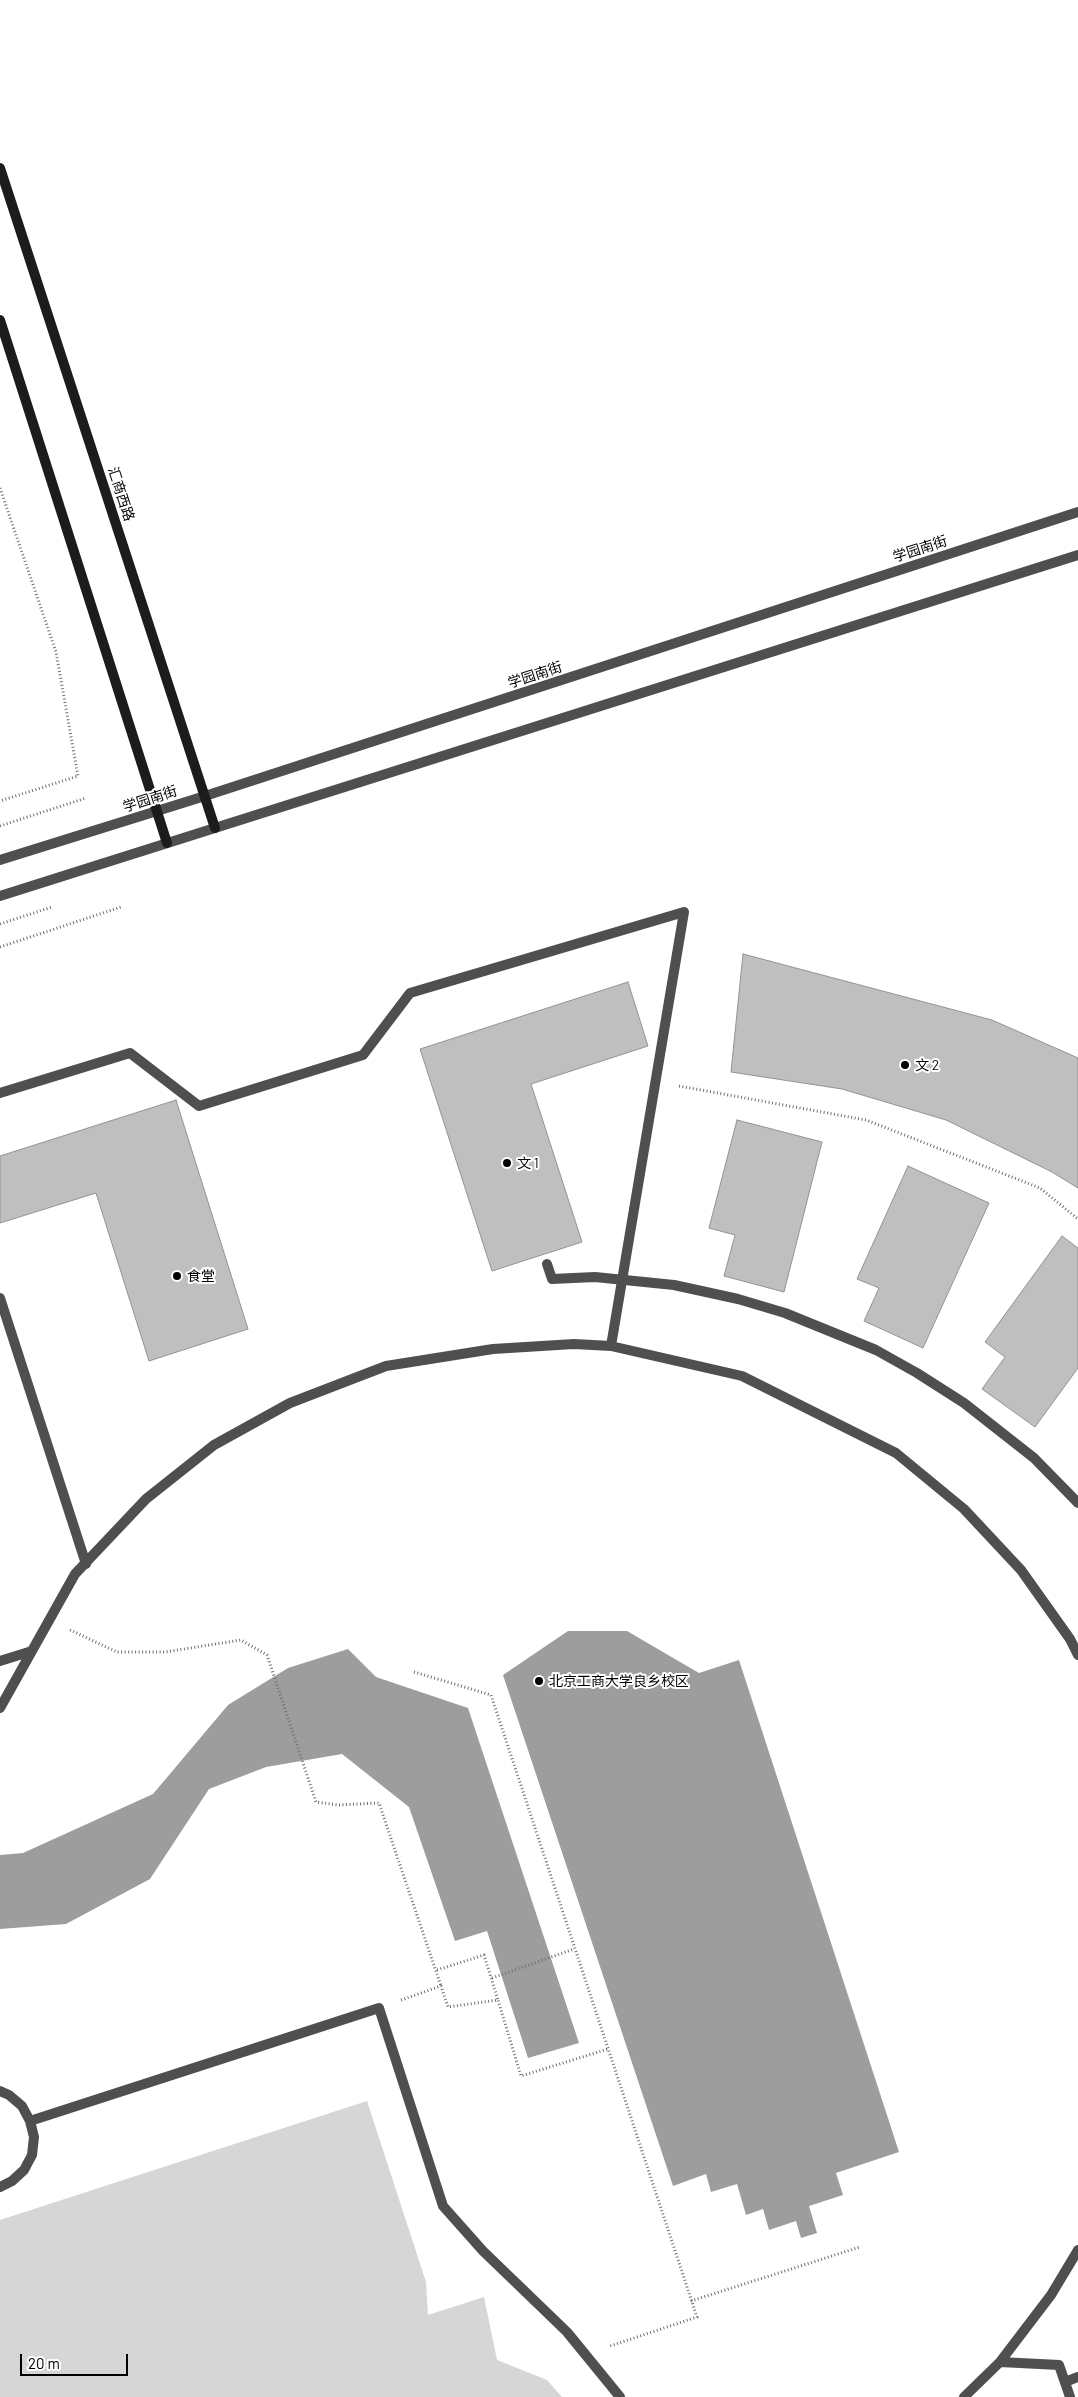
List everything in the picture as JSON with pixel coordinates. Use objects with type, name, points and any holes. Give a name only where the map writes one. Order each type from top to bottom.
[{"type":"main road","name":"汇商西路","points":[[0,168],[215,828]]},
{"type":"main road","points":[[0,320],[159,811],[167,843]]},
{"type":"street","name":"学园南街","points":[[0,860],[159,811],[1078,512]]},
{"type":"street","points":[[0,896],[1078,555]]},
{"type":"street","points":[[0,1093],[130,1053],[199,1106],[363,1054],[410,993],[684,912],[611,1346]]},
{"type":"street","points":[[548,1264],[552,1279],[595,1277],[674,1285],[738,1299],[784,1313],[876,1350],[917,1373],[971,1408],[1034,1458],[1078,1503]]},
{"type":"street","points":[[0,1298],[86,1564]]},
{"type":"street","points":[[0,1708],[75,1574],[146,1499],[214,1445],[290,1403],[386,1366],[493,1349],[574,1344],[611,1346],[742,1376],[896,1453],[964,1509],[1022,1570],[1070,1639],[1078,1655]]},
{"type":"street","points":[[0,1661],[32,1651]]},
{"type":"street","points":[[30,2121],[379,2008],[443,2206],[483,2251],[567,2332],[620,2397]]},
{"type":"street","points":[[0,2091],[9,2095],[22,2106],[30,2121],[34,2138],[32,2154],[24,2170],[12,2181],[0,2187]]},
{"type":"street","points":[[964,2397],[1000,2362],[1051,2295],[1078,2250]]},
{"type":"street","points":[[1000,2362],[1059,2365],[1070,2397]]},
{"type":"street","points":[[1065,2382],[1078,2377]]},
{"type":"path","points":[[0,488],[56,652],[78,776],[0,801]]},
{"type":"path","points":[[0,826],[86,798]]},
{"type":"path","points":[[0,947],[121,907]]},
{"type":"path","points":[[656,1082],[866,1120],[1040,1188],[1078,1219]]},
{"type":"path","points":[[49,1620],[117,1652],[165,1652],[241,1640],[267,1655],[316,1802],[338,1805],[379,1803],[448,2007],[498,2000]]},
{"type":"path","points":[[414,1672],[491,1695],[697,2318],[586,2354]]},
{"type":"path","points":[[492,1978],[574,1949]]},
{"type":"path","points":[[437,1970],[484,1955],[522,2076],[608,2050]]},
{"type":"path","points":[[379,2008],[441,1986]]},
{"type":"path","points":[[691,2301],[860,2247]]},
{"type":"shaded area","points":[[568,1631],[627,1631],[699,1673],[739,1660],[899,2152],[836,2173],[843,2195],[809,2206],[817,2233],[801,2238],[796,2221],[769,2230],[763,2209],[746,2215],[737,2184],[711,2192],[706,2174],[673,2186],[503,1675]]},
{"type":"shaded area","points":[[348,1649],[376,1677],[468,1708],[579,2043],[528,2058],[487,1931],[455,1941],[409,1807],[342,1754],[266,1767],[209,1789],[150,1879],[66,1924],[0,1929],[0,1855],[23,1853],[153,1794],[228,1705],[288,1668]]},
{"type":"shaded area","points":[[367,2101],[426,2282],[428,2315],[484,2297],[497,2360],[547,2380],[562,2397],[0,2397],[0,2220]]},
{"type":"building","name":"文 2","points":[[743,954],[992,1020],[1078,1058],[1078,1188],[1052,1172],[946,1120],[842,1089],[731,1072]]},
{"type":"building","name":"文 1","points":[[628,982],[648,1046],[531,1084],[582,1242],[492,1271],[420,1049]]},
{"type":"building","name":"食堂","points":[[176,1100],[248,1329],[149,1361],[96,1193],[0,1223],[0,1156]]},
{"type":"building","points":[[737,1120],[822,1142],[784,1292],[724,1276],[735,1235],[709,1228]]},
{"type":"building","points":[[908,1166],[989,1203],[923,1348],[864,1321],[879,1288],[857,1279]]},
{"type":"building","points":[[1062,1236],[1078,1248],[1078,1368],[1035,1427],[982,1389],[1005,1357],[985,1342]]},
{"type":"place","name":"文 2","points":[[905,1065]]},
{"type":"place","name":"文 1","points":[[507,1163]]},
{"type":"place","name":"食堂","points":[[177,1276]]},
{"type":"place","name":"北京工商大学良乡校区","points":[[539,1681]]}]
